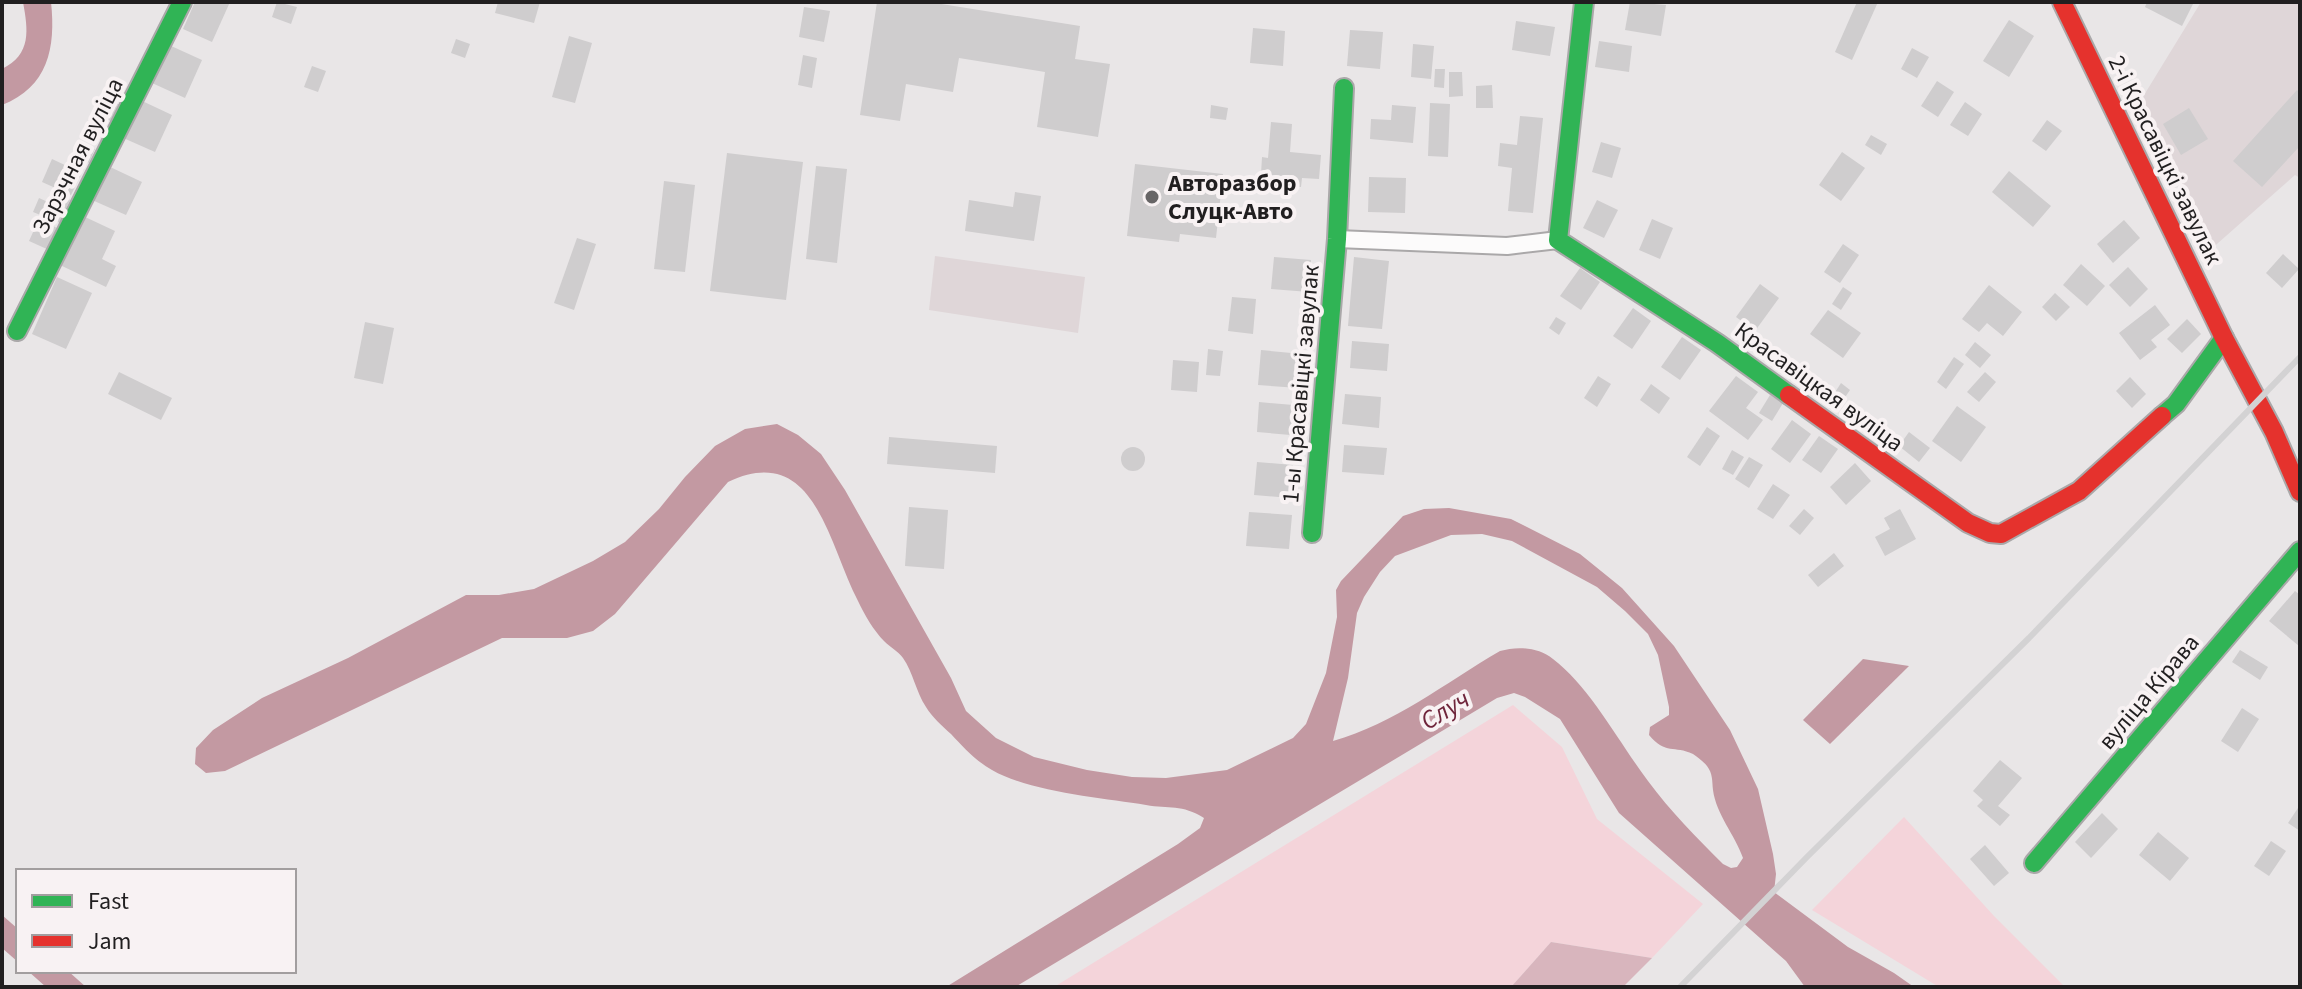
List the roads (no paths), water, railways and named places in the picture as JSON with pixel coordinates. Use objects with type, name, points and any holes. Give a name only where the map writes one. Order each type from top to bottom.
[{"type":"street","name":"Зарэчная вуліца","points":[[17,331],[182,2]]},
{"type":"street","points":[[1558,240],[1584,2]]},
{"type":"street","name":"2-і Красавіцкі завулак","points":[[2062,2],[2224,338],[2274,432],[2300,492]]},
{"type":"street","name":"1-ы Красавіцкі завулак","points":[[1312,533],[1337,239],[1344,88]]},
{"type":"street","name":"1-ы Красавіцкі завулак","points":[[1337,239],[1507,246],[1558,240]]},
{"type":"street","name":"Красавіцкая вуліца","points":[[1558,240],[1717,343],[1968,523],[1990,533],[2001,534],[2079,491],[2176,404],[2224,338]]},
{"type":"street","name":"вуліца Кірава","points":[[2034,863],[2300,551]]},
{"type":"water","points":[[23,2],[51,2],[50,50],[46,64],[30,88],[2,105],[2,69],[19,56],[26,40]]},
{"type":"water","name":"Случ","points":[[777,424],[798,435],[821,454],[845,490],[951,678],[966,711],[996,738],[1034,757],[1132,777],[1166,778],[1227,770],[1293,738],[1306,724],[1326,673],[1337,617],[1336,590],[1403,516],[1424,509],[1449,508],[1511,519],[1580,554],[1622,588],[1674,646],[1730,730],[1758,789],[1773,854],[1776,874],[1774,892],[1848,947],[1914,987],[1805,987],[1786,961],[1619,813],[1560,719],[1514,693],[1497,698],[1015,987],[946,987],[1178,844],[1200,828],[1204,818],[1182,809],[1088,797],[1026,784],[992,770],[975,758],[928,711],[903,658],[880,637],[863,611],[827,527],[814,505],[799,487],[781,475],[757,473],[728,482],[615,614],[593,631],[567,638],[502,638],[225,771],[206,773],[195,764],[196,748],[213,730],[262,698],[348,658],[466,595],[499,595],[534,589],[625,542],[715,446],[745,429]],"holes":[[[1482,534],[1512,541],[1597,587],[1648,634],[1658,655],[1669,707],[1669,715],[1650,727],[1649,735],[1660,745],[1693,754],[1707,766],[1718,808],[1743,858],[1737,867],[1723,864],[1675,814],[1648,781],[1592,700],[1567,671],[1547,655],[1534,650],[1513,648],[1500,651],[1419,702],[1355,734],[1333,741],[1348,678],[1357,613],[1380,572],[1395,556],[1451,535]]]},
{"type":"water","points":[[1863,659],[1909,666],[1830,744],[1803,720]]},
{"type":"water","points":[[2,915],[16,927],[16,960],[2,948]]},
{"type":"water","points":[[30,973],[70,973],[86,987],[46,987]]},
{"type":"railway","points":[[1680,987],[2029,638],[2300,357]]},
{"type":"place","name":"Авторазбор Слуцк-Авто","points":[[1152,197]]}]
